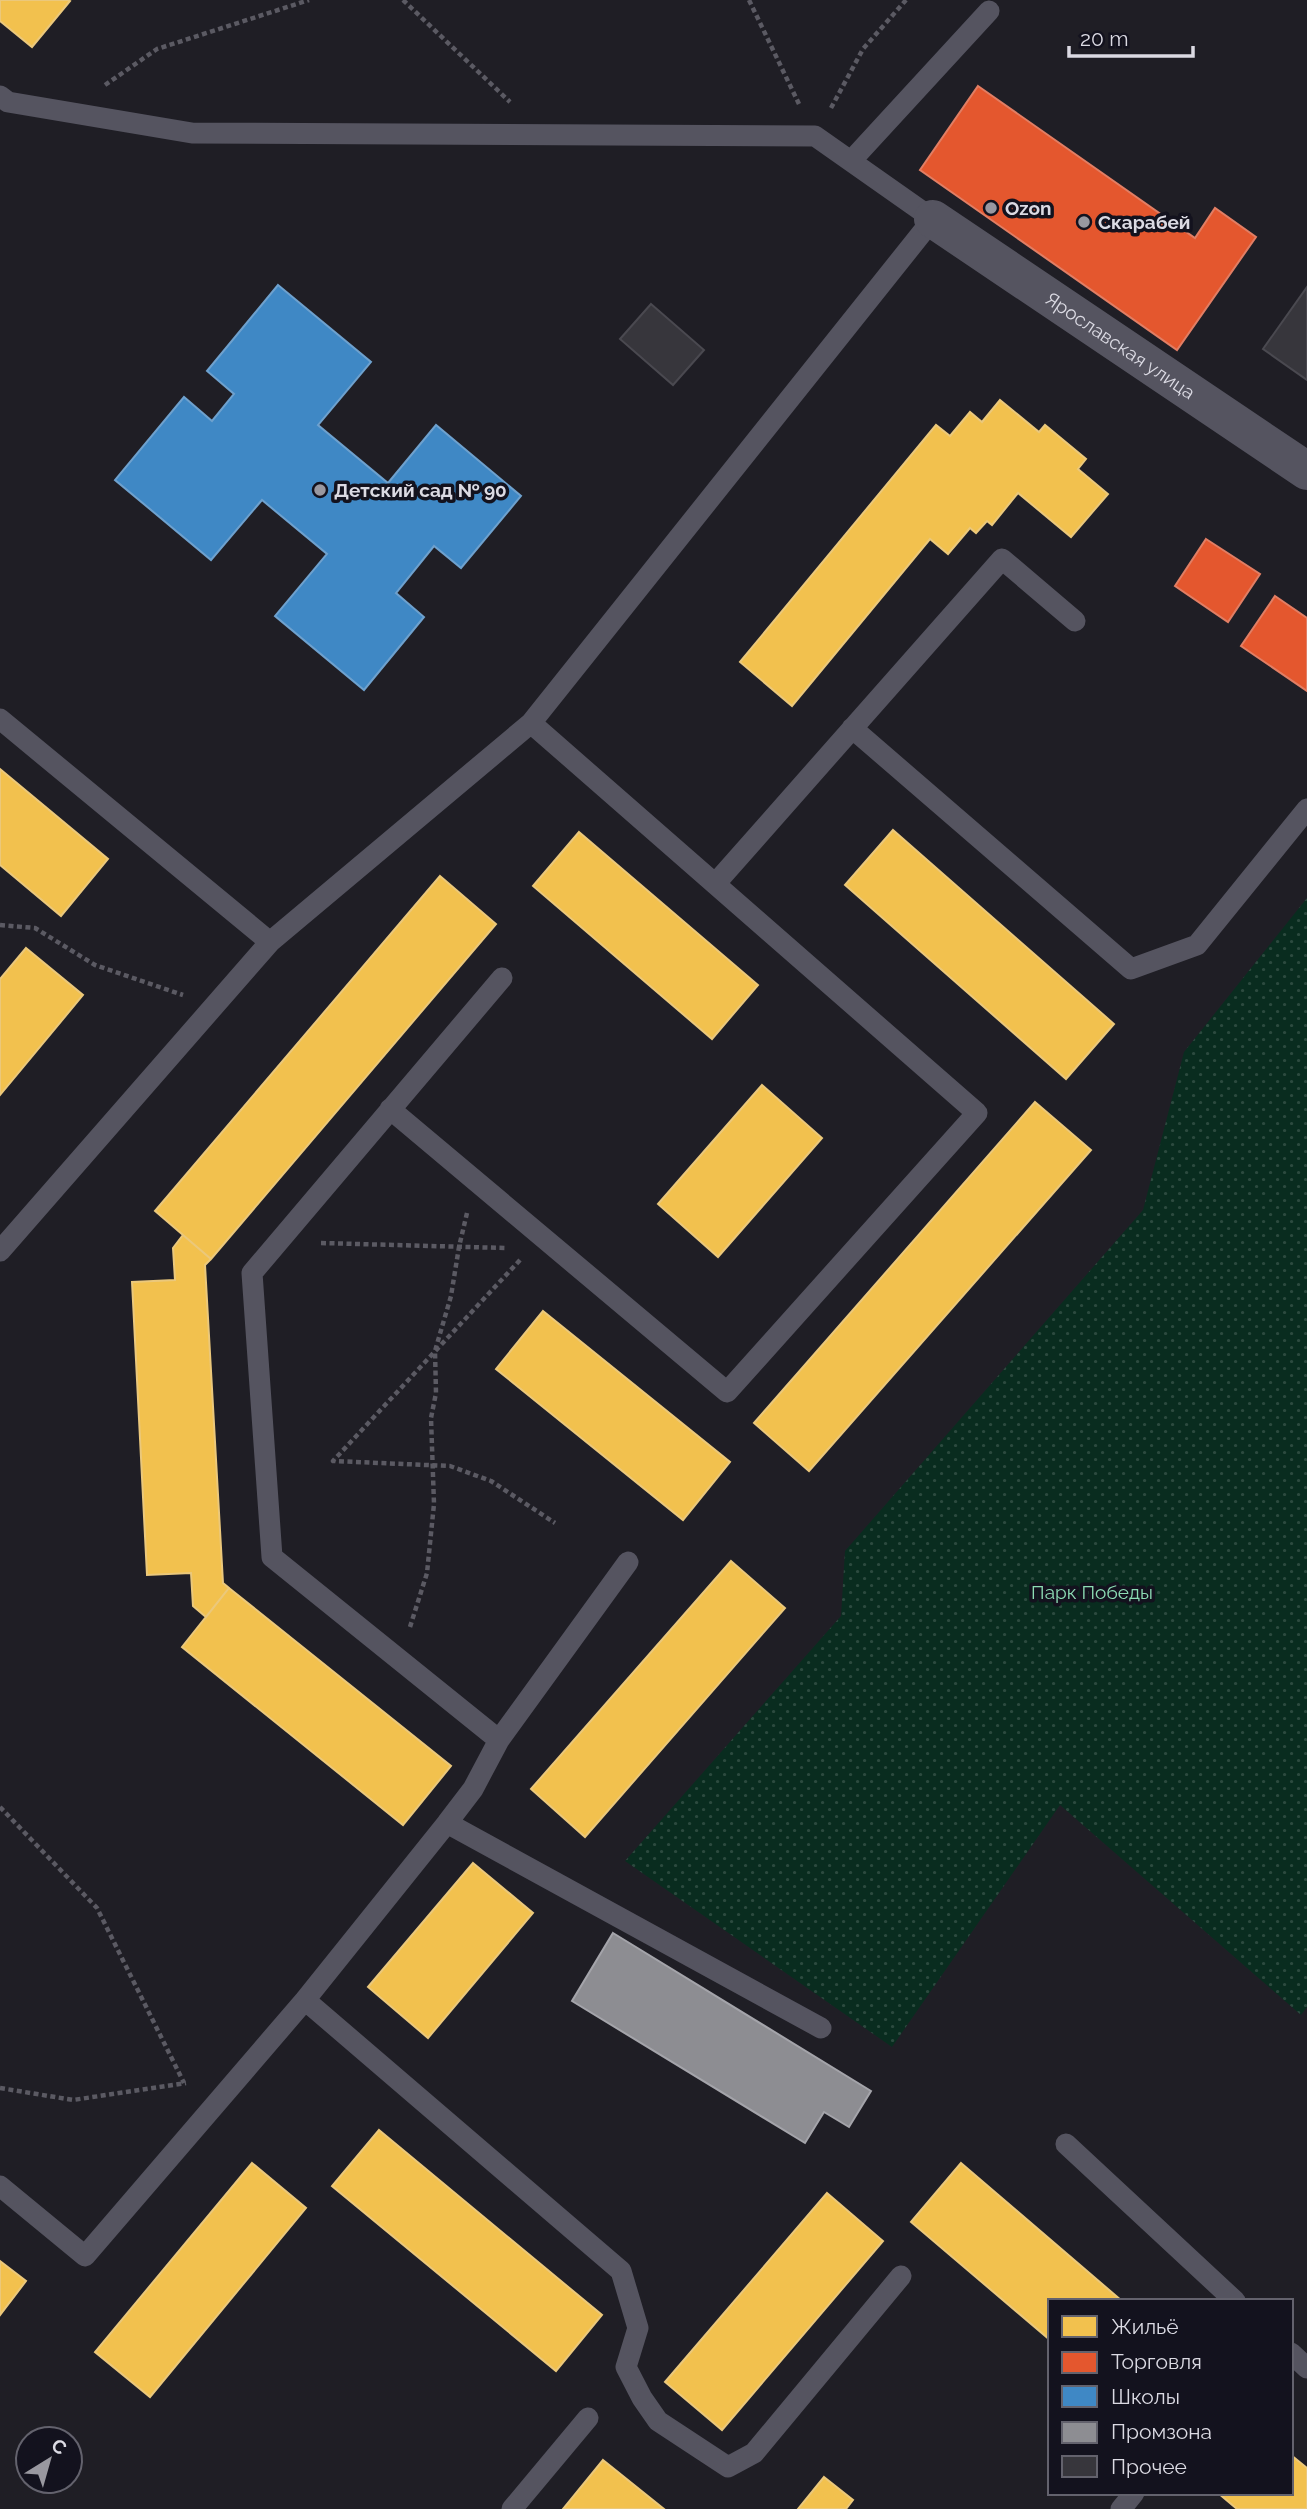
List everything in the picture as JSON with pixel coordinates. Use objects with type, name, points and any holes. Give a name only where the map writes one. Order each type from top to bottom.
[{"type":"street","name":"Ярославская улица","points":[[933,219],[1307,471]]},
{"type":"lane","points":[[850,161],[989,11]]},
{"type":"lane","points":[[0,96],[8,102],[192,133],[815,136],[933,219],[531,723],[271,942],[0,1251]]},
{"type":"lane","points":[[715,884],[1002,559],[1075,621]]},
{"type":"lane","points":[[0,719],[271,942]]},
{"type":"lane","points":[[390,1109],[727,1392],[977,1113],[531,723]]},
{"type":"lane","points":[[852,728],[1131,970],[1197,945],[1307,808]]},
{"type":"lane","points":[[499,1740],[272,1557],[252,1273],[502,978]]},
{"type":"lane","points":[[0,2186],[85,2256],[305,2000],[473,1790],[499,1740],[628,1562]]},
{"type":"lane","points":[[447,1823],[821,2028]]},
{"type":"lane","points":[[305,2000],[621,2271],[638,2328],[626,2367],[642,2399],[658,2421],[728,2467],[754,2453],[901,2276]]},
{"type":"lane","points":[[1066,2144],[1233,2299]]},
{"type":"lane","points":[[1293,2355],[1307,2368]]},
{"type":"lane","points":[[512,2509],[588,2418]]},
{"type":"lane","points":[[1121,2509],[1132,2495]]},
{"type":"path","points":[[67,112],[157,49],[309,0]]},
{"type":"path","points":[[403,0],[543,135]]},
{"type":"path","points":[[749,0],[815,136]]},
{"type":"path","points":[[815,136],[863,50],[906,0]]},
{"type":"path","points":[[0,925],[35,928],[94,965],[214,1006]]},
{"type":"path","points":[[400,1662],[427,1573],[434,1504],[431,1418],[436,1393],[435,1352],[451,1296],[458,1247],[476,1182]]},
{"type":"path","points":[[319,1243],[506,1248]]},
{"type":"path","points":[[522,1258],[332,1461],[450,1466],[492,1481],[555,1523]]},
{"type":"path","points":[[0,1807],[97,1908],[184,2083]]},
{"type":"path","points":[[0,2088],[73,2100],[184,2083],[232,2086]]},
{"type":"green space","name":"Парк Победы","points":[[1307,898],[1307,2007],[1301,2015],[1060,1805],[892,2047],[625,1861],[841,1616],[845,1551],[1143,1210],[1184,1052]]},
{"type":"building: Жильё","points":[[0,0],[70,1],[32,47],[0,21]]},
{"type":"building: Жильё","points":[[1000,400],[1039,432],[1045,425],[1086,459],[1078,469],[1108,494],[1071,537],[1018,493],[992,525],[987,521],[976,533],[970,528],[948,554],[930,539],[792,706],[740,662],[936,425],[950,436],[970,412],[982,422]]},
{"type":"building: Жильё","points":[[0,769],[108,859],[61,916],[0,865]]},
{"type":"building: Жильё","points":[[893,830],[1114,1024],[1066,1079],[845,885]]},
{"type":"building: Жильё","points":[[579,832],[758,985],[712,1039],[533,886]]},
{"type":"building: Жильё","points":[[440,876],[496,924],[211,1259],[155,1211]]},
{"type":"building: Жильё","points":[[26,948],[83,995],[0,1095],[0,979]]},
{"type":"building: Жильё","points":[[762,1085],[822,1138],[718,1257],[658,1204]]},
{"type":"building: Жильё","points":[[1035,1102],[1091,1150],[809,1471],[754,1423]]},
{"type":"building: Жильё","points":[[183,1235],[211,1259],[205,1265],[223,1583],[229,1588],[206,1617],[193,1606],[191,1573],[147,1575],[132,1282],[175,1280],[173,1248]]},
{"type":"building: Жильё","points":[[543,1311],[730,1462],[683,1520],[496,1369]]},
{"type":"building: Жильё","points":[[731,1561],[785,1608],[585,1837],[531,1789]]},
{"type":"building: Жильё","points":[[229,1588],[451,1766],[403,1825],[182,1647]]},
{"type":"building: Жильё","points":[[473,1863],[533,1913],[428,2038],[368,1987]]},
{"type":"building: Жильё","points":[[379,2130],[602,2315],[556,2371],[332,2186]]},
{"type":"building: Жильё","points":[[252,2163],[306,2208],[150,2397],[95,2352]]},
{"type":"building: Жильё","points":[[961,2163],[1120,2299],[1048,2299],[1048,2338],[911,2222]]},
{"type":"building: Жильё","points":[[827,2193],[883,2241],[722,2430],[665,2382]]},
{"type":"building: Жильё","points":[[0,2261],[26,2281],[0,2315]]},
{"type":"building: Жильё","points":[[1293,2457],[1307,2468],[1307,2509],[1237,2509],[1220,2495],[1293,2495]]},
{"type":"building: Жильё","points":[[603,2460],[664,2509],[563,2509]]},
{"type":"building: Жильё","points":[[824,2477],[853,2500],[846,2509],[798,2509]]},
{"type":"building: Торговля","name":"Скарабей","points":[[978,86],[1195,238],[1215,208],[1256,237],[1177,350],[920,170]]},
{"type":"building: Торговля","points":[[1206,539],[1260,574],[1228,622],[1175,586]]},
{"type":"building: Торговля","points":[[1275,596],[1307,618],[1307,691],[1241,646]]},
{"type":"building: Школы","name":"Детский сад № 90","points":[[278,285],[371,362],[318,425],[388,483],[436,425],[521,496],[461,568],[434,546],[396,593],[424,617],[364,690],[275,616],[327,554],[262,500],[211,560],[115,480],[184,397],[212,421],[234,394],[207,371]]},
{"type":"building: Промзона","points":[[613,1933],[871,2091],[849,2127],[824,2112],[805,2143],[572,2001]]},
{"type":"building: Прочее","points":[[1307,287],[1307,380],[1263,349]]},
{"type":"building: Прочее","points":[[651,304],[704,350],[673,385],[620,339]]},
{"type":"place","name":"Ozon","points":[[991,208]]},
{"type":"place","name":"Скарабей","points":[[1084,222]]},
{"type":"place","name":"Детский сад № 90","points":[[320,490]]}]
